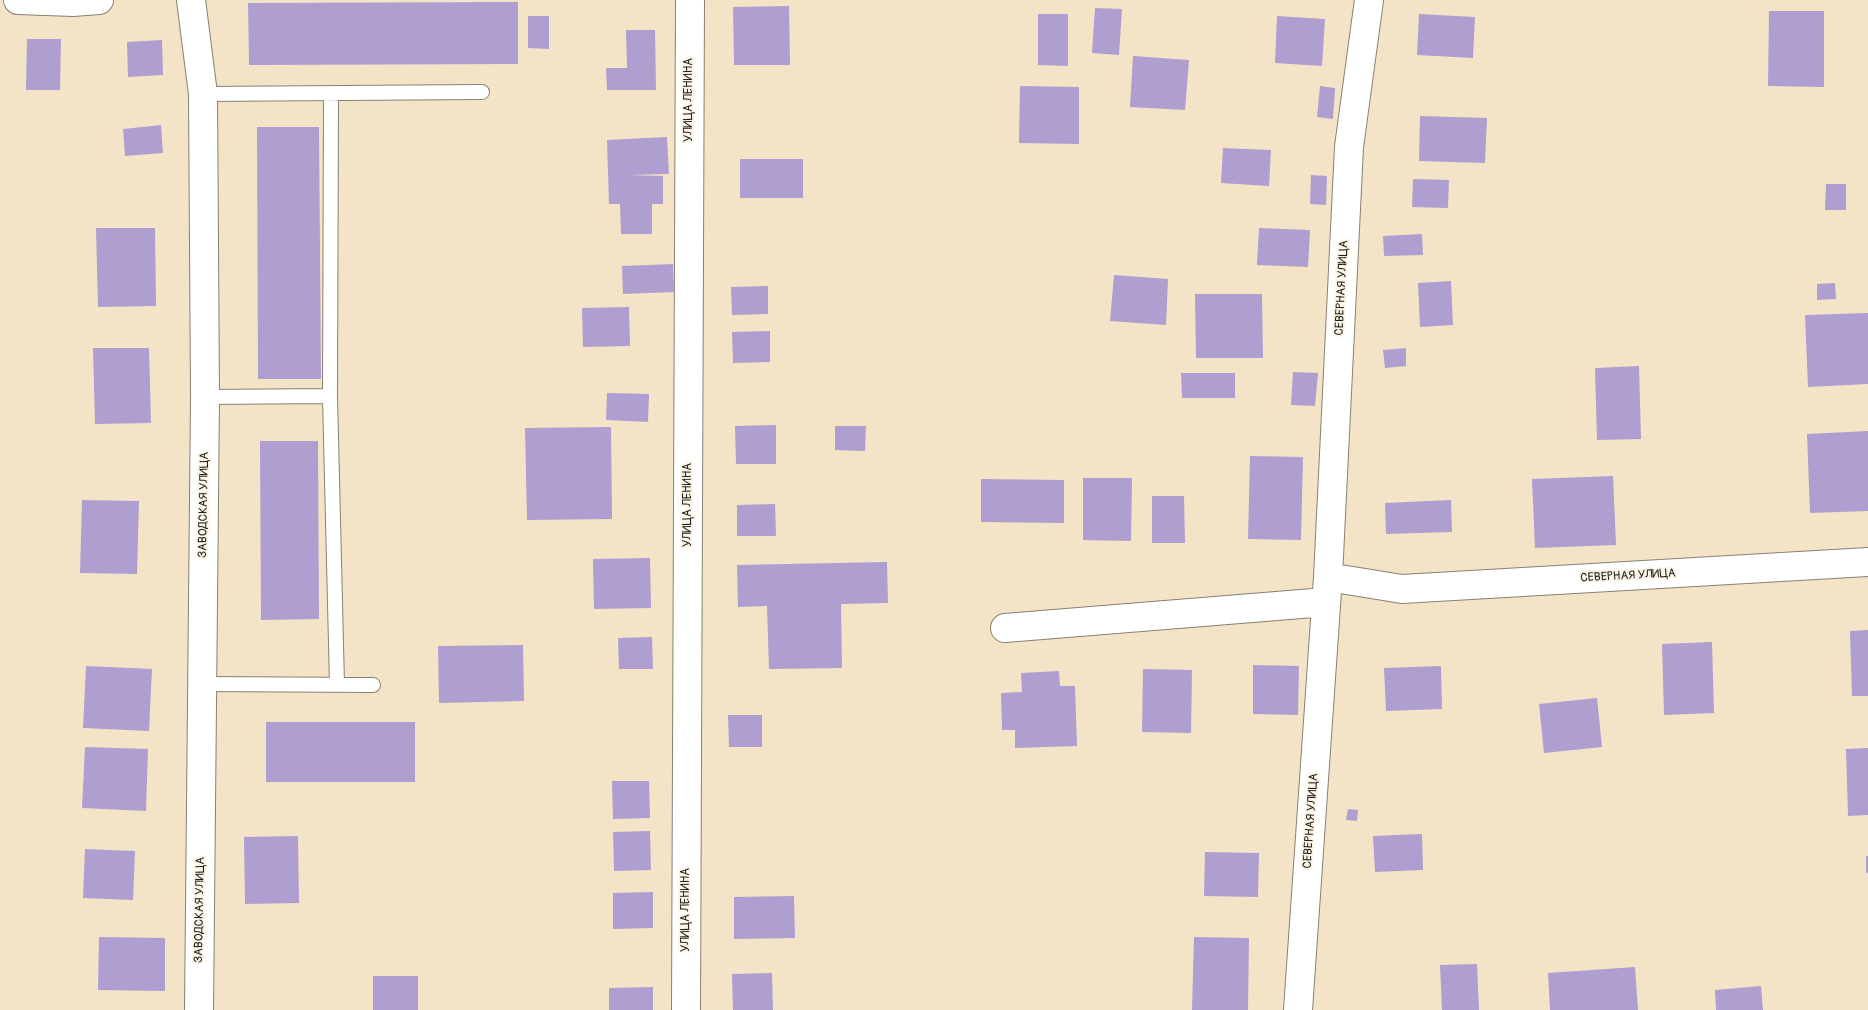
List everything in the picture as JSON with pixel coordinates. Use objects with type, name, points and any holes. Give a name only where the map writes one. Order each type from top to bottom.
[{"type":"street","points":[[18,0],[73,2],[99,0]]},
{"type":"street","name":"ЗАВОДСКАЯ УЛИЦА","points":[[191,0],[203,94],[205,397],[199,1010]]},
{"type":"street","name":"УЛИЦА ЛЕНИНА","points":[[686,1010],[690,0]]},
{"type":"street","name":"СЕВЕРНАЯ УЛИЦА","points":[[1298,1010],[1327,590],[1349,147],[1369,0]]},
{"type":"street","name":"СЕВЕРНАЯ УЛИЦА","points":[[1005,628],[1327,590],[1402,588],[1868,562]]},
{"type":"lane","points":[[203,94],[482,92]]},
{"type":"lane","points":[[331,94],[330,396],[337,685]]},
{"type":"lane","points":[[205,397],[330,396]]},
{"type":"lane","points":[[202,684],[373,685]]},
{"type":"building","points":[[518,2],[518,64],[249,65],[248,3]]},
{"type":"building","points":[[789,6],[790,65],[734,65],[733,7]]},
{"type":"building","points":[[1095,8],[1122,9],[1119,55],[1092,53]]},
{"type":"building","points":[[1769,11],[1824,11],[1824,87],[1768,86]]},
{"type":"building","points":[[1038,14],[1068,14],[1068,66],[1038,65]]},
{"type":"building","points":[[1419,14],[1475,17],[1473,58],[1417,55]]},
{"type":"building","points":[[528,16],[549,16],[549,49],[528,48]]},
{"type":"building","points":[[1277,16],[1325,19],[1322,66],[1275,63]]},
{"type":"building","points":[[626,30],[655,30],[656,90],[607,90],[606,68],[627,68]]},
{"type":"building","points":[[27,39],[61,39],[60,90],[26,90]]},
{"type":"building","points":[[162,40],[163,75],[128,77],[127,42]]},
{"type":"building","points":[[1133,56],[1189,60],[1185,110],[1130,107]]},
{"type":"building","points":[[1020,86],[1079,87],[1079,144],[1019,143]]},
{"type":"building","points":[[1320,86],[1335,88],[1333,119],[1317,117]]},
{"type":"building","points":[[1420,116],[1487,118],[1485,163],[1419,161]]},
{"type":"building","points":[[161,125],[163,153],[125,156],[123,129]]},
{"type":"building","points":[[257,127],[319,127],[321,379],[258,379]]},
{"type":"building","points":[[667,137],[669,174],[628,175],[663,176],[663,204],[652,204],[652,234],[621,234],[620,204],[609,204],[607,140]]},
{"type":"building","points":[[1223,148],[1271,150],[1269,186],[1221,183]]},
{"type":"building","points":[[740,159],[803,159],[803,198],[740,198]]},
{"type":"building","points":[[1311,175],[1327,176],[1326,205],[1310,204]]},
{"type":"building","points":[[1413,179],[1449,180],[1448,208],[1412,207]]},
{"type":"building","points":[[1826,184],[1846,184],[1846,210],[1825,210]]},
{"type":"building","points":[[96,228],[155,228],[156,306],[98,307]]},
{"type":"building","points":[[1259,228],[1310,230],[1308,267],[1257,265]]},
{"type":"building","points":[[1422,234],[1423,255],[1384,256],[1383,236]]},
{"type":"building","points":[[673,264],[674,292],[623,294],[622,266]]},
{"type":"building","points":[[1114,275],[1168,279],[1166,325],[1110,321]]},
{"type":"building","points":[[1451,281],[1453,325],[1420,327],[1418,283]]},
{"type":"building","points":[[1835,283],[1836,299],[1817,300],[1817,284]]},
{"type":"building","points":[[768,286],[768,314],[732,315],[731,287]]},
{"type":"building","points":[[1195,294],[1262,294],[1263,358],[1196,358]]},
{"type":"building","points":[[629,307],[630,346],[583,347],[582,308]]},
{"type":"building","points":[[1868,313],[1868,384],[1808,387],[1805,315]]},
{"type":"building","points":[[770,331],[770,362],[733,363],[732,332]]},
{"type":"building","points":[[93,348],[149,348],[151,423],[95,424]]},
{"type":"building","points":[[1406,348],[1406,366],[1385,368],[1383,350]]},
{"type":"building","points":[[1639,366],[1641,439],[1597,440],[1595,368]]},
{"type":"building","points":[[1293,372],[1318,373],[1315,406],[1291,405]]},
{"type":"building","points":[[1181,373],[1235,373],[1235,398],[1182,398]]},
{"type":"building","points":[[607,393],[649,394],[648,422],[606,420]]},
{"type":"building","points":[[776,425],[776,464],[736,464],[735,426]]},
{"type":"building","points":[[835,426],[866,426],[865,451],[835,450]]},
{"type":"building","points":[[611,427],[612,519],[527,520],[525,428]]},
{"type":"building","points":[[1868,431],[1868,511],[1810,513],[1807,434]]},
{"type":"building","points":[[260,441],[318,441],[319,619],[261,620]]},
{"type":"building","points":[[1250,456],[1303,457],[1301,540],[1248,539]]},
{"type":"building","points":[[1613,476],[1616,545],[1535,548],[1532,479]]},
{"type":"building","points":[[1083,478],[1132,478],[1131,541],[1083,540]]},
{"type":"building","points":[[981,479],[1064,480],[1064,523],[981,522]]},
{"type":"building","points":[[1152,496],[1184,496],[1185,543],[1152,543]]},
{"type":"building","points":[[82,500],[139,501],[137,574],[80,573]]},
{"type":"building","points":[[1451,500],[1452,532],[1386,534],[1385,503]]},
{"type":"building","points":[[775,504],[776,536],[737,536],[737,505]]},
{"type":"building","points":[[650,558],[651,608],[594,609],[593,559]]},
{"type":"building","points":[[887,562],[888,603],[841,604],[842,668],[769,669],[767,606],[738,607],[737,565]]},
{"type":"building","points":[[1868,630],[1868,696],[1852,696],[1850,631]]},
{"type":"building","points":[[652,637],[653,669],[619,669],[618,638]]},
{"type":"building","points":[[1712,642],[1714,713],[1664,715],[1662,644]]},
{"type":"building","points":[[523,645],[524,701],[439,703],[438,646]]},
{"type":"building","points":[[1253,665],[1299,666],[1298,715],[1253,714]]},
{"type":"building","points":[[86,666],[152,669],[149,731],[83,728]]},
{"type":"building","points":[[1441,666],[1442,709],[1386,711],[1384,668]]},
{"type":"building","points":[[1143,669],[1192,670],[1191,733],[1142,732]]},
{"type":"building","points":[[1059,671],[1060,686],[1075,686],[1077,746],[1015,748],[1015,730],[1002,730],[1001,693],[1022,692],[1021,673]]},
{"type":"building","points":[[1597,698],[1602,747],[1544,753],[1539,704]]},
{"type":"building","points":[[728,715],[762,715],[762,747],[729,747]]},
{"type":"building","points":[[266,722],[415,722],[415,782],[266,782]]},
{"type":"building","points":[[85,747],[148,749],[146,811],[82,808]]},
{"type":"building","points":[[1868,748],[1868,815],[1848,816],[1846,749]]},
{"type":"building","points":[[612,781],[649,781],[650,818],[613,819]]},
{"type":"building","points":[[1348,809],[1358,810],[1357,821],[1346,820]]},
{"type":"building","points":[[650,831],[651,870],[614,871],[613,832]]},
{"type":"building","points":[[1422,834],[1423,870],[1375,872],[1373,836]]},
{"type":"building","points":[[298,836],[299,903],[245,904],[244,837]]},
{"type":"building","points":[[85,849],[135,851],[133,900],[83,898]]},
{"type":"building","points":[[1205,852],[1259,853],[1258,897],[1204,896]]},
{"type":"building","points":[[1866,856],[1868,856],[1868,873],[1866,873]]},
{"type":"building","points":[[653,892],[653,928],[613,929],[613,893]]},
{"type":"building","points":[[794,896],[795,938],[734,939],[734,897]]},
{"type":"building","points":[[99,937],[165,938],[165,991],[98,990]]},
{"type":"building","points":[[1194,937],[1249,938],[1248,1010],[1192,1010]]},
{"type":"building","points":[[1477,964],[1479,1010],[1442,1010],[1440,965]]},
{"type":"building","points":[[1635,967],[1638,1010],[1550,1010],[1548,973]]},
{"type":"building","points":[[772,973],[773,1010],[733,1010],[732,974]]},
{"type":"building","points":[[373,976],[418,976],[418,1010],[373,1010]]},
{"type":"building","points":[[1761,986],[1763,1010],[1716,1010],[1715,990]]},
{"type":"building","points":[[653,987],[653,1010],[609,1010],[609,988]]}]
